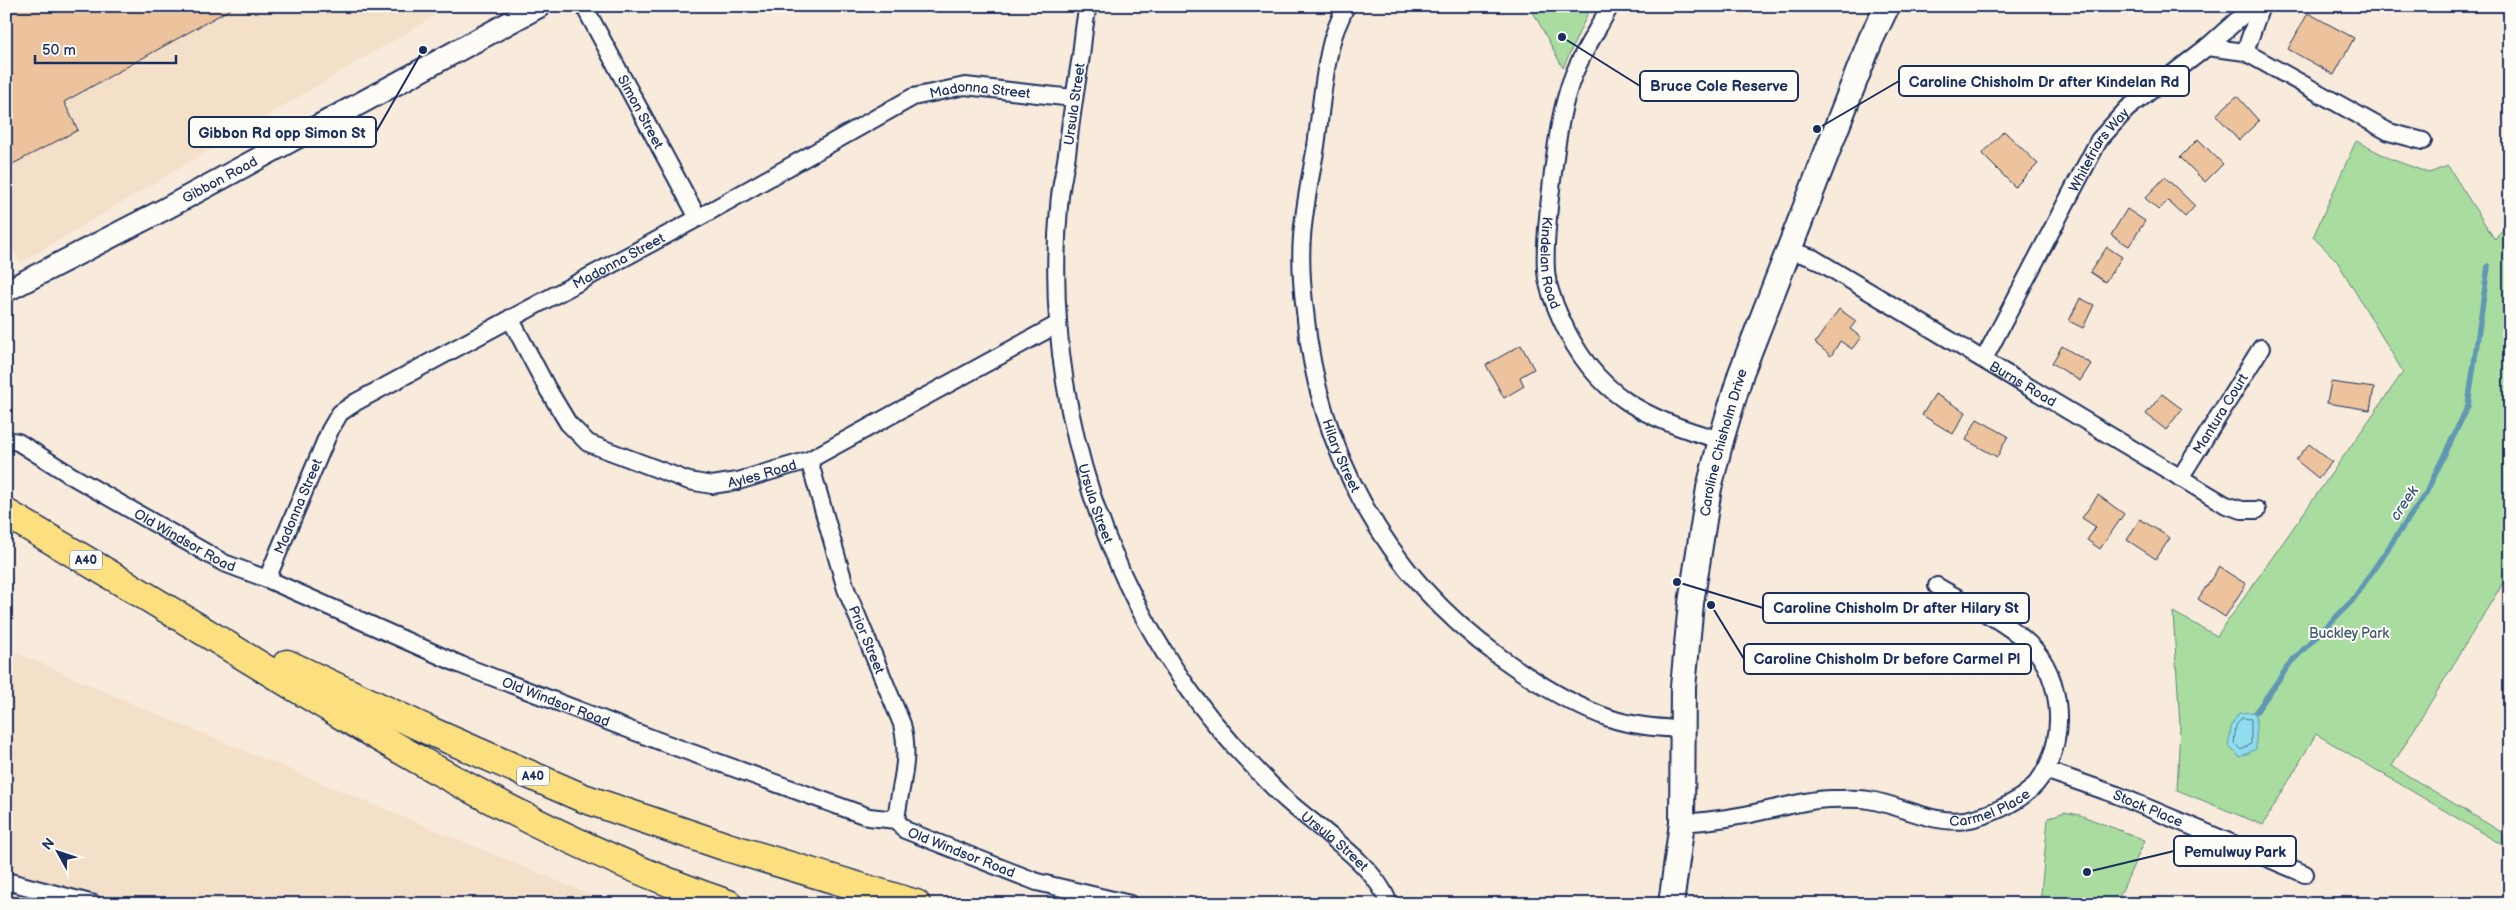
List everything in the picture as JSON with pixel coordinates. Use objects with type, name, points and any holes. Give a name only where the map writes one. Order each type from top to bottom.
[{"type":"highway","name":"A40","points":[[6,513],[415,759],[567,838],[728,904]]},
{"type":"highway","name":"A40","points":[[165,608],[430,731],[583,798],[727,847],[916,904]]},
{"type":"main road","name":"Caroline Chisholm Drive","points":[[1671,904],[1682,823],[1682,729],[1694,586],[1704,513],[1721,440],[1741,373],[1870,39],[1887,6]]},
{"type":"street","name":"Gibbon Road","points":[[6,291],[540,6]]},
{"type":"street","name":"Simon Street","points":[[584,6],[698,218]]},
{"type":"street","name":"Ursula Street","points":[[1088,6],[1073,98],[1059,206],[1058,324],[1066,394],[1084,470],[1107,536],[1138,606],[1197,698],[1233,745],[1284,797],[1369,872],[1385,892],[1389,904]]},
{"type":"street","name":"Hilary Street","points":[[1346,6],[1332,40],[1301,238],[1308,345],[1321,405],[1342,462],[1365,509],[1395,555],[1432,598],[1468,634],[1544,686],[1609,718],[1650,727],[1682,729]]},
{"type":"street","name":"Kindelan Road","points":[[1610,6],[1568,89],[1560,124],[1549,204],[1546,271],[1556,308],[1571,341],[1600,379],[1625,402],[1653,418],[1721,440]]},
{"type":"street","name":"Whitefriars Way","points":[[1984,359],[2099,140],[2127,109],[2207,47],[2253,6]]},
{"type":"street","points":[[2245,52],[2261,6]]},
{"type":"street","points":[[2207,47],[2245,52],[2389,132],[2423,141]]},
{"type":"street","name":"Madonna Street","points":[[267,579],[330,430],[340,413],[356,402],[698,218],[913,97],[965,86],[1073,98]]},
{"type":"street","name":"Burns Road","points":[[1790,250],[1812,258],[1984,359],[2226,506],[2242,510],[2257,510]]},
{"type":"street","name":"Gibbon Road","points":[[6,296],[32,278]]},
{"type":"street","name":"Ayles Road","points":[[510,318],[568,423],[588,443],[688,481],[712,485],[738,481],[809,460],[1058,324]]},
{"type":"street","name":"Mantura Court","points":[[2180,478],[2261,348]]},
{"type":"street","name":"Old Windsor Road","points":[[6,440],[18,442],[80,481],[224,563],[267,579],[461,665],[641,734],[869,817],[896,820],[905,830],[1037,882],[1130,904]]},
{"type":"street","name":"Prior Street","points":[[809,460],[846,590],[902,724],[906,743],[906,759],[896,820]]},
{"type":"street","name":"Carmel Place","points":[[1682,823],[1722,820],[1829,798],[1869,800],[1945,821],[1963,820],[1980,816],[2010,804],[2030,789],[2046,770],[2059,720],[2052,684],[2045,666],[2035,651],[2018,636],[1937,586]]},
{"type":"street","name":"Stock Place","points":[[2046,770],[2117,795],[2305,874]]},
{"type":"street","points":[[6,881],[94,904]]},
{"type":"shaded area","points":[[6,6],[451,6],[20,263],[6,236]]},
{"type":"shaded area","points":[[6,648],[144,709],[613,904],[6,904]]},
{"type":"green space","points":[[1530,6],[1591,6],[1563,68]]},
{"type":"green space","name":"Buckley Park","points":[[2356,141],[2391,159],[2429,173],[2448,166],[2495,240],[2510,219],[2510,571],[2392,766],[2503,833],[2504,846],[2316,734],[2263,825],[2177,790],[2180,726],[2173,612],[2217,636],[2403,372],[2337,261],[2313,237]]},
{"type":"green space","points":[[2064,812],[2080,815],[2145,840],[2116,904],[2040,904],[2048,818]]},
{"type":"water","points":[[2256,712],[2256,749],[2240,757],[2228,746],[2232,724],[2239,713]]},
{"type":"building","points":[[6,6],[234,7],[64,102],[78,130],[7,167]]},
{"type":"building","points":[[2308,13],[2354,38],[2334,75],[2288,49]]},
{"type":"building","points":[[2237,96],[2259,121],[2239,140],[2216,115]]},
{"type":"building","points":[[2004,131],[2038,164],[2015,187],[1982,154]]},
{"type":"building","points":[[2198,139],[2223,164],[2205,182],[2180,157]]},
{"type":"building","points":[[2165,177],[2195,206],[2185,217],[2168,201],[2158,210],[2145,198]]},
{"type":"building","points":[[2127,209],[2145,221],[2129,246],[2111,235]]},
{"type":"building","points":[[2107,247],[2122,257],[2105,282],[2090,272]]},
{"type":"building","points":[[2080,298],[2094,305],[2083,328],[2069,321]]},
{"type":"building","points":[[1839,309],[1856,321],[1850,329],[1861,337],[1852,349],[1840,341],[1831,356],[1815,343]]},
{"type":"building","points":[[1521,345],[1534,369],[1520,377],[1524,386],[1504,398],[1486,365]]},
{"type":"building","points":[[2062,346],[2091,364],[2080,381],[2052,363]]},
{"type":"building","points":[[2331,382],[2374,388],[2370,410],[2327,403]]},
{"type":"building","points":[[1935,394],[1966,412],[1953,434],[1922,415]]},
{"type":"building","points":[[2162,394],[2182,409],[2166,430],[2146,414]]},
{"type":"building","points":[[1977,419],[2008,436],[1997,457],[1966,440]]},
{"type":"building","points":[[2309,444],[2332,462],[2318,478],[2296,460]]},
{"type":"building","points":[[2098,495],[2124,514],[2100,549],[2087,540],[2096,527],[2082,518]]},
{"type":"building","points":[[2140,519],[2170,538],[2156,559],[2127,540]]},
{"type":"building","points":[[2219,567],[2246,584],[2225,617],[2198,599]]},
{"type":"waterway","name":"creek","points":[[2256,712],[2291,662],[2352,601],[2426,493],[2468,406],[2488,266]]},
{"type":"place","name":"Bruce Cole Reserve","points":[[1562,37]]},
{"type":"place","name":"Gibbon Rd opp Simon St","points":[[423,50]]},
{"type":"place","name":"Caroline Chisholm Dr after Kindelan Rd","points":[[1817,129]]},
{"type":"place","name":"Caroline Chisholm Dr after Hilary St","points":[[1677,582]]},
{"type":"place","name":"Caroline Chisholm Dr before Carmel Pl","points":[[1711,605]]},
{"type":"place","name":"Pemulwuy Park","points":[[2087,872]]}]
